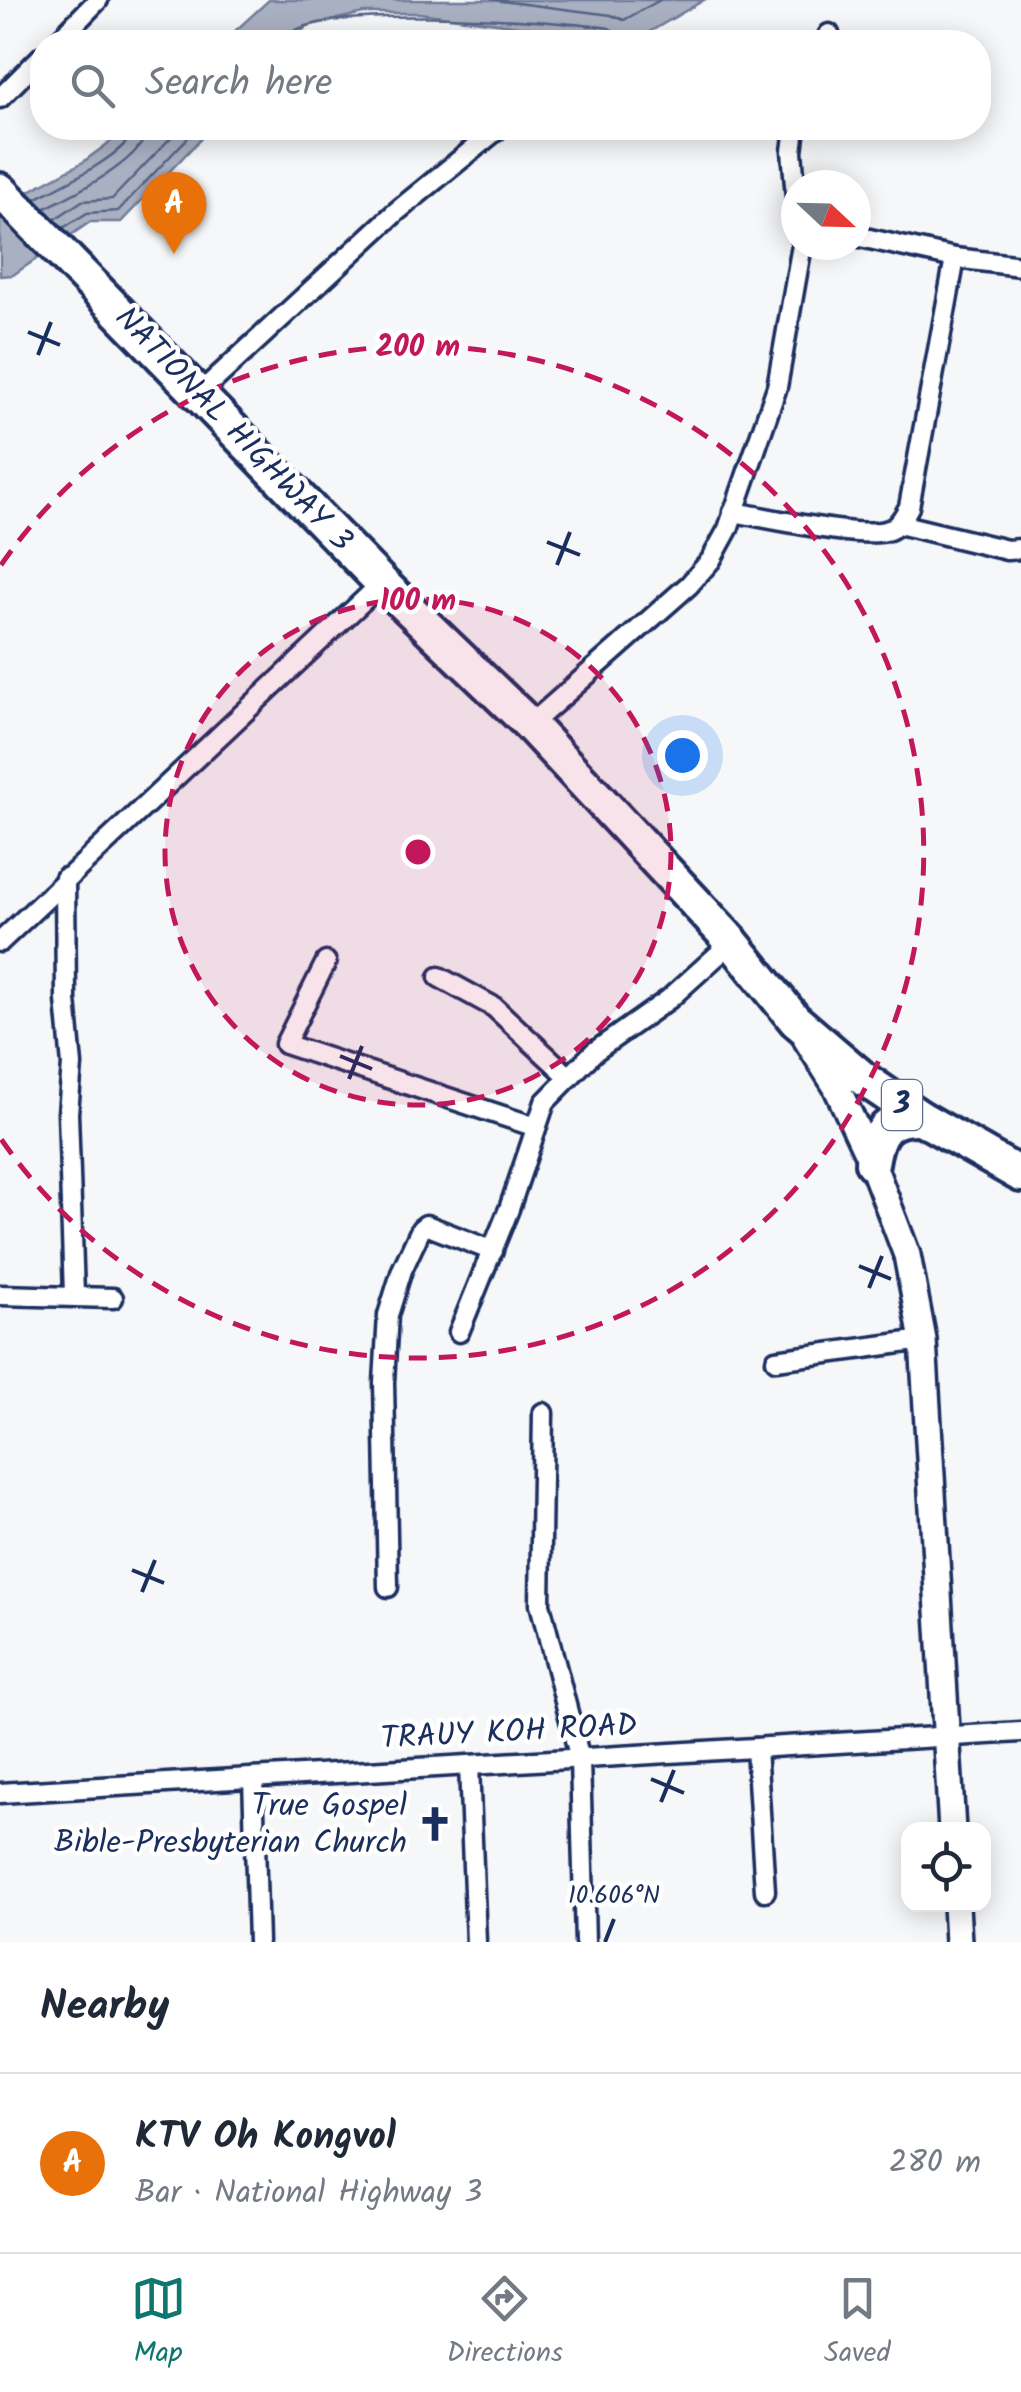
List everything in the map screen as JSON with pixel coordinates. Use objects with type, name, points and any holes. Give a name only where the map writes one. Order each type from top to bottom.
[{"type":"highway","name":"NATIONAL HIGHWAY 3","points":[[0,190],[382,584],[530,725],[732,942],[795,1020]]},
{"type":"highway","name":"3","points":[[795,1020],[864,1080],[921,1118],[1017,1167]]},
{"type":"highway","points":[[872,1163],[876,1142],[886,1127],[901,1118],[921,1118]]},
{"type":"street","points":[[68,30],[98,0]]},
{"type":"street","points":[[0,98],[30,68]]},
{"type":"street","points":[[200,393],[396,212],[484,140]]},
{"type":"street","points":[[793,140],[794,170]]},
{"type":"street","points":[[871,239],[956,258],[1021,266]]},
{"type":"street","points":[[733,512],[844,530],[886,532],[899,524],[910,507],[956,258]]},
{"type":"street","points":[[530,725],[689,585],[711,560],[733,512],[778,387],[799,260]]},
{"type":"street","points":[[899,524],[1007,550],[1021,549]]},
{"type":"street","points":[[0,942],[382,584]]},
{"type":"street","points":[[64,878],[66,1000],[72,1065],[68,1113],[74,1295]]},
{"type":"street","points":[[459,1332],[493,1251],[544,1102],[594,1052],[669,999],[732,942]]},
{"type":"street","points":[[326,962],[285,1044],[536,1128]]},
{"type":"street","points":[[439,977],[494,1007],[568,1076]]},
{"type":"street","points":[[795,1020],[836,1086],[872,1163],[907,1255],[922,1340],[952,1822]]},
{"type":"street","points":[[388,1587],[384,1382],[388,1315],[402,1270],[426,1225],[493,1251]]},
{"type":"street","points":[[0,1296],[113,1298]]},
{"type":"street","points":[[776,1360],[922,1340]]},
{"type":"street","points":[[543,1413],[540,1604],[580,1758],[585,1942]]},
{"type":"street","name":"TRAUY KOH ROAD","points":[[0,1793],[1021,1732]]},
{"type":"street","points":[[756,1748],[766,1891]]},
{"type":"street","points":[[470,1765],[476,1942]]},
{"type":"street","points":[[252,1778],[258,1942]]},
{"type":"street","points":[[956,1912],[958,1942]]},
{"type":"water","points":[[269,0],[704,0],[653,30],[550,30],[419,13],[363,13],[303,30],[236,30]]},
{"type":"water","points":[[113,140],[200,140],[121,222],[90,222],[13,275],[0,276],[0,207],[83,162]]},
{"type":"place","name":"KTV Oh Kongvol","points":[[174,254]]},
{"type":"place","name":"True Gospel Bible-Presbyterian Church","points":[[435,1824]]}]
